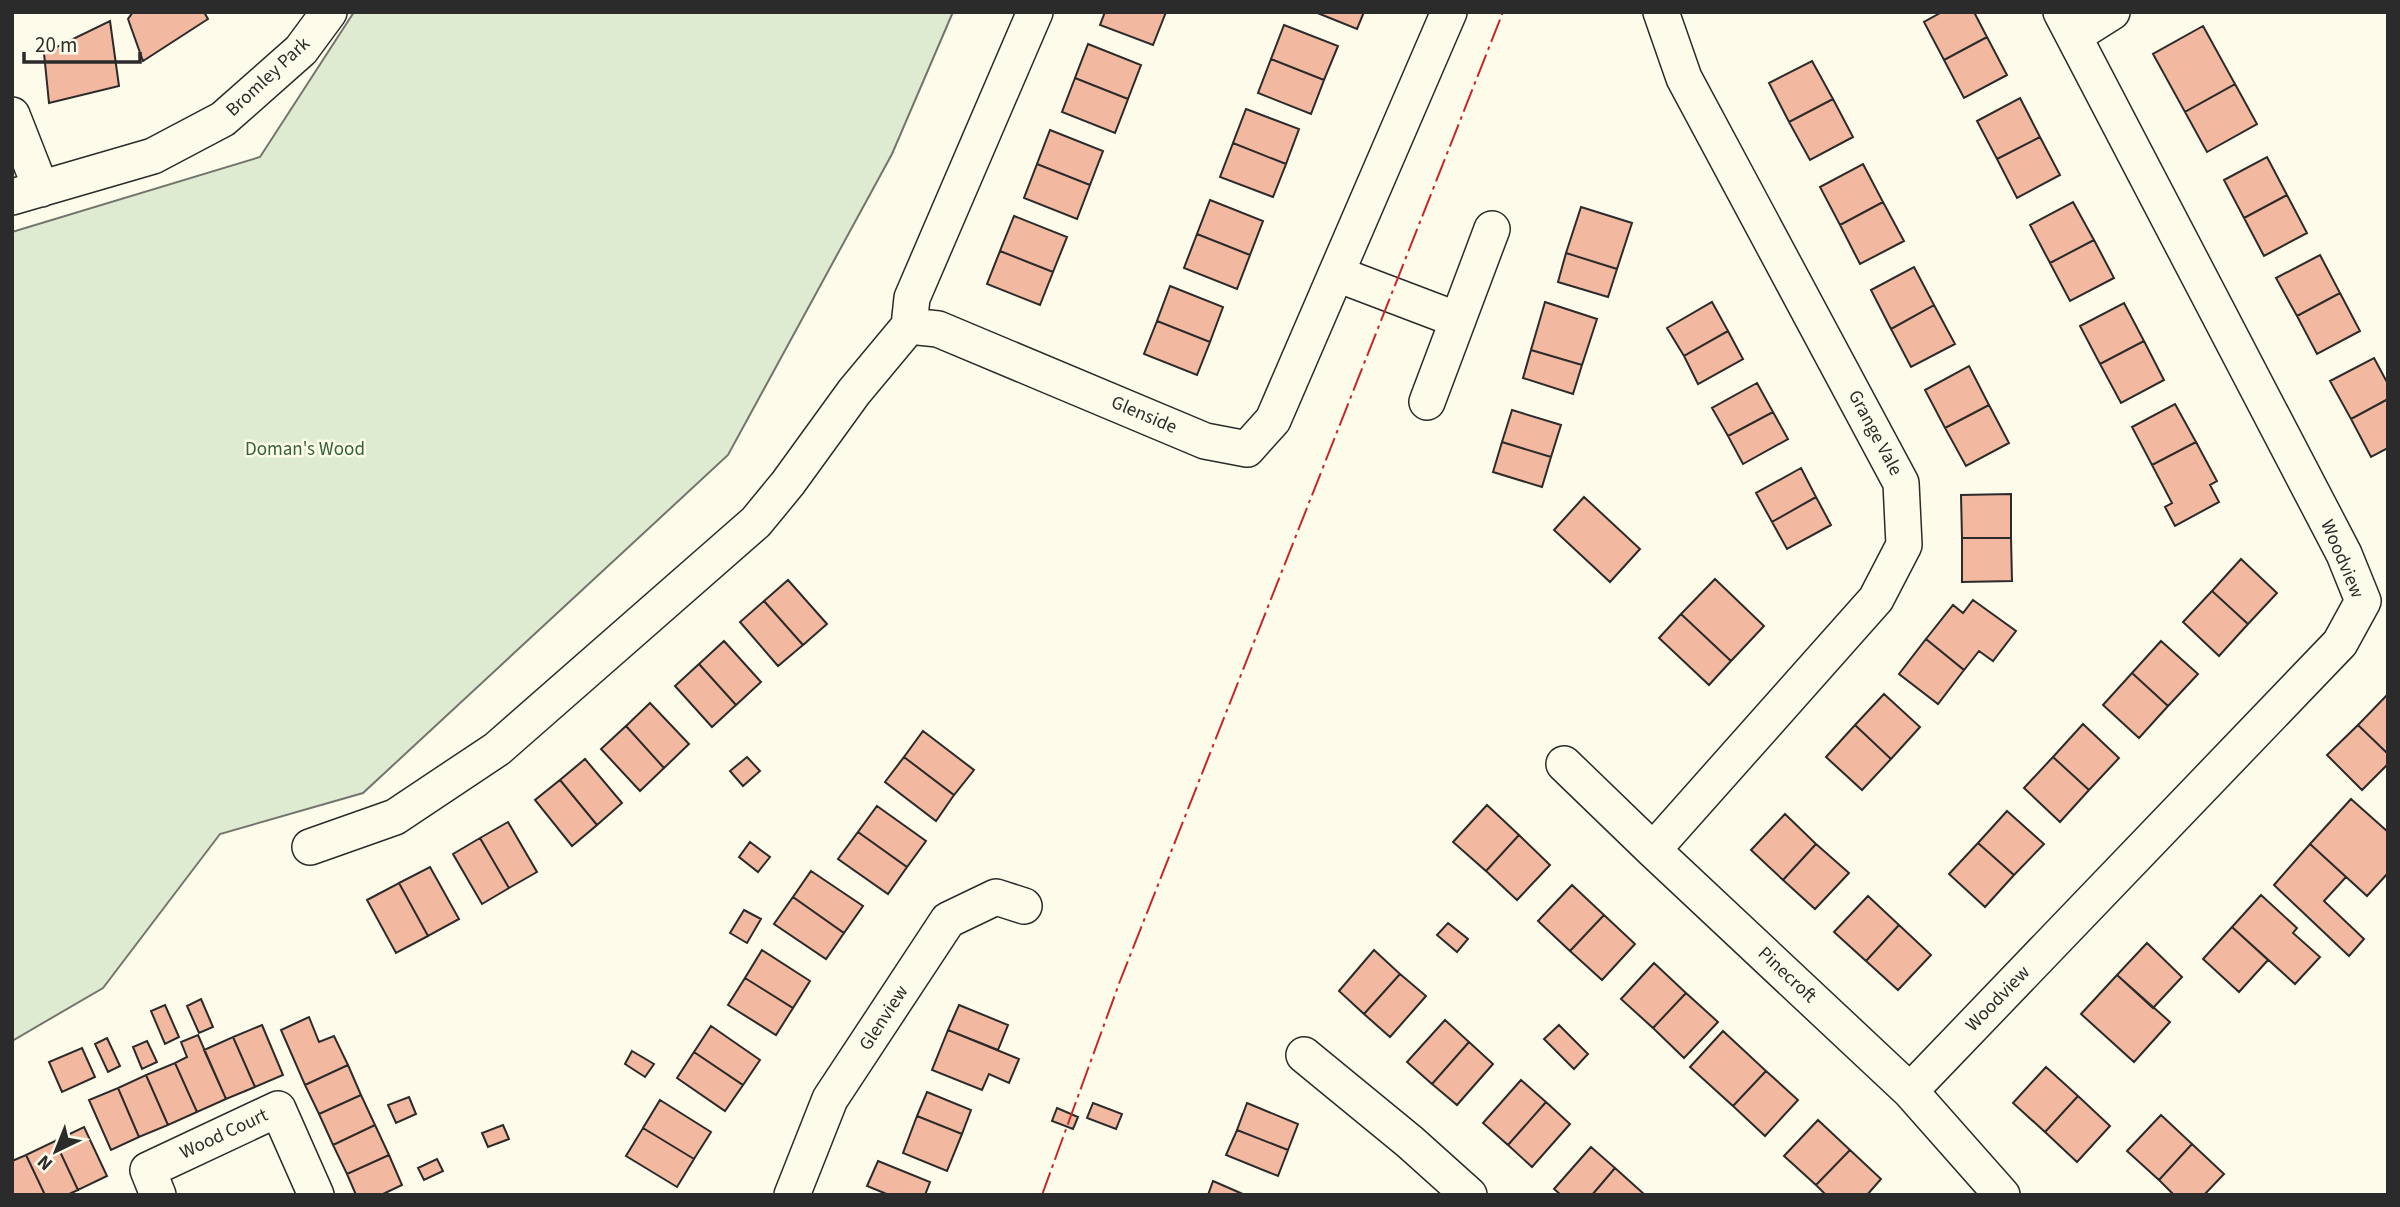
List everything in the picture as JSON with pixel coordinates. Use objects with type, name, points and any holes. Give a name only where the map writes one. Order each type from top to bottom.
[{"type":"street","name":"Bromley Park","points":[[12,115],[27,193],[153,156],[223,119],[301,50],[329,12]]},
{"type":"street","points":[[310,848],[395,817],[497,749],[756,522],[854,392],[909,326],[912,298],[1035,12]]},
{"type":"street","name":"Glenside","points":[[909,326],[938,329],[1205,441],[1247,449],[1273,420],[1449,12]]},
{"type":"street","name":"Grange Vale","points":[[1653,850],[1876,599],[1904,545],[1902,483],[1684,78],[1661,12]]},
{"type":"street","points":[[2067,24],[2112,12]]},
{"type":"street","name":"Woodview","points":[[1910,1091],[2340,643],[2363,601],[2344,554],[2067,24]]},
{"type":"street","points":[[1427,402],[1492,229]]},
{"type":"street","points":[[1337,274],[1458,320]]},
{"type":"street","name":"Pinecroft","points":[[1564,764],[1910,1091],[2002,1195]]},
{"type":"street","name":"Glenview","points":[[792,1195],[830,1099],[948,920],[996,897],[1024,906]]},
{"type":"street","points":[[1304,1055],[1410,1142],[1469,1195]]},
{"type":"street","name":"Wood Court","points":[[158,1195],[148,1170],[278,1109],[316,1195]]},
{"type":"green space","name":"Doman's Wood","points":[[354,12],[953,12],[892,154],[728,455],[363,793],[220,834],[103,988],[12,1041],[12,232],[260,157]]},
{"type":"building","points":[[133,12],[204,12],[208,19],[143,61],[128,19]]},
{"type":"building","points":[[1105,12],[1166,12],[1153,45],[1100,25]]},
{"type":"building","points":[[1315,12],[1364,12],[1357,29]]},
{"type":"building","points":[[1942,12],[1974,12],[1987,37],[1944,60],[1924,22]]},
{"type":"building","points":[[110,21],[119,86],[49,103],[44,53]]},
{"type":"building","points":[[1284,25],[1338,46],[1324,80],[1271,59]]},
{"type":"building","points":[[2203,26],[2235,84],[2185,112],[2153,54]]},
{"type":"building","points":[[1987,37],[2007,75],[1964,98],[1944,60]]},
{"type":"building","points":[[1088,44],[1141,65],[1128,99],[1075,78]]},
{"type":"building","points":[[1271,59],[1324,80],[1311,114],[1258,93]]},
{"type":"building","points":[[1812,61],[1833,99],[1789,122],[1769,83]]},
{"type":"building","points":[[1075,78],[1128,99],[1115,133],[1062,112]]},
{"type":"building","points":[[2235,84],[2257,124],[2207,152],[2185,112]]},
{"type":"building","points":[[2020,98],[2040,137],[1997,159],[1977,121]]},
{"type":"building","points":[[1833,99],[1853,137],[1810,160],[1789,122]]},
{"type":"building","points":[[1246,109],[1299,129],[1286,164],[1233,143]]},
{"type":"building","points":[[1050,130],[1103,151],[1090,185],[1037,164]]},
{"type":"building","points":[[2040,137],[2060,175],[2017,198],[1997,159]]},
{"type":"building","points":[[1233,143],[1286,164],[1273,197],[1220,177]]},
{"type":"building","points":[[2267,157],[2287,195],[2244,218],[2224,180]]},
{"type":"building","points":[[1037,164],[1090,185],[1077,219],[1024,198]]},
{"type":"building","points":[[1863,164],[1883,202],[1840,225],[1820,187]]},
{"type":"building","points":[[2287,195],[2307,233],[2264,256],[2244,218]]},
{"type":"building","points":[[1210,200],[1263,221],[1250,255],[1197,234]]},
{"type":"building","points":[[1883,202],[1904,241],[1860,264],[1840,225]]},
{"type":"building","points":[[2073,202],[2094,240],[2050,263],[2030,225]]},
{"type":"building","points":[[1581,207],[1632,223],[1617,269],[1566,253]]},
{"type":"building","points":[[1014,216],[1067,237],[1053,272],[1000,251]]},
{"type":"building","points":[[1197,234],[1250,255],[1237,289],[1184,268]]},
{"type":"building","points":[[2094,240],[2114,278],[2070,301],[2050,263]]},
{"type":"building","points":[[1000,251],[1053,272],[1040,305],[987,284]]},
{"type":"building","points":[[1566,253],[1617,269],[1608,297],[1558,282]]},
{"type":"building","points":[[2320,255],[2340,293],[2297,316],[2276,278]]},
{"type":"building","points":[[1914,267],[1934,305],[1891,329],[1871,290]]},
{"type":"building","points":[[1170,286],[1223,307],[1210,342],[1157,321]]},
{"type":"building","points":[[2340,293],[2360,331],[2317,354],[2297,316]]},
{"type":"building","points":[[1545,302],[1597,319],[1582,365],[1531,350]]},
{"type":"building","points":[[1712,302],[1728,331],[1684,356],[1667,328]]},
{"type":"building","points":[[2124,303],[2144,341],[2100,364],[2080,326]]},
{"type":"building","points":[[1934,305],[1955,344],[1911,367],[1891,329]]},
{"type":"building","points":[[1157,321],[1210,342],[1197,375],[1144,354]]},
{"type":"building","points":[[1728,331],[1743,359],[1698,384],[1684,356]]},
{"type":"building","points":[[2144,341],[2164,380],[2121,403],[2100,364]]},
{"type":"building","points":[[1531,350],[1582,365],[1573,394],[1523,378]]},
{"type":"building","points":[[2374,358],[2388,384],[2388,399],[2351,419],[2330,381]]},
{"type":"building","points":[[1969,366],[1989,405],[1945,428],[1925,390]]},
{"type":"building","points":[[1757,383],[1773,412],[1728,436],[1712,408]]},
{"type":"building","points":[[2388,399],[2388,448],[2371,457],[2351,419]]},
{"type":"building","points":[[2175,404],[2196,442],[2152,465],[2132,427]]},
{"type":"building","points":[[1989,405],[2009,443],[1966,466],[1945,428]]},
{"type":"building","points":[[1512,410],[1561,425],[1551,457],[1502,442]]},
{"type":"building","points":[[1773,412],[1788,439],[1743,464],[1728,436]]},
{"type":"building","points":[[1502,442],[1551,457],[1542,487],[1493,472]]},
{"type":"building","points":[[2196,442],[2217,481],[2210,485],[2219,502],[2175,526],[2165,507],[2172,503],[2152,465]]},
{"type":"building","points":[[1801,468],[1816,497],[1772,522],[1756,493]]},
{"type":"building","points":[[2011,494],[2011,538],[1962,538],[1961,495]]},
{"type":"building","points":[[1584,497],[1640,549],[1610,582],[1554,530]]},
{"type":"building","points":[[1816,497],[1831,525],[1787,549],[1772,522]]},
{"type":"building","points":[[1962,538],[2011,538],[2012,581],[1962,582]]},
{"type":"building","points":[[2241,559],[2277,593],[2248,624],[2212,591]]},
{"type":"building","points":[[1715,579],[1764,626],[1731,661],[1681,614]]},
{"type":"building","points":[[788,580],[827,624],[803,645],[764,601]]},
{"type":"building","points":[[2212,591],[2248,624],[2219,656],[2183,622]]},
{"type":"building","points":[[1973,600],[2016,631],[1993,661],[1979,651],[1964,670],[1926,639],[1953,605],[1963,613]]},
{"type":"building","points":[[764,601],[803,645],[778,666],[740,622]]},
{"type":"building","points":[[1681,614],[1731,661],[1709,685],[1659,638]]},
{"type":"building","points":[[1926,639],[1964,670],[1938,704],[1899,674]]},
{"type":"building","points":[[724,641],[761,682],[736,705],[699,664]]},
{"type":"building","points":[[2161,641],[2198,674],[2168,706],[2132,673]]},
{"type":"building","points":[[699,664],[736,705],[712,727],[675,686]]},
{"type":"building","points":[[2132,673],[2168,706],[2139,738],[2103,705]]},
{"type":"building","points":[[1884,694],[1920,727],[1891,759],[1855,725]]},
{"type":"building","points":[[2388,694],[2388,754],[2358,725]]},
{"type":"building","points":[[650,703],[689,744],[664,768],[626,726]]},
{"type":"building","points":[[2083,724],[2119,758],[2089,790],[2053,757]]},
{"type":"building","points":[[1855,725],[1891,759],[1862,790],[1826,757]]},
{"type":"building","points":[[2358,725],[2388,754],[2388,764],[2362,790],[2327,755]]},
{"type":"building","points":[[626,726],[664,768],[640,791],[601,749]]},
{"type":"building","points":[[923,731],[974,770],[954,795],[904,757]]},
{"type":"building","points":[[747,757],[760,771],[743,786],[730,771]]},
{"type":"building","points":[[904,757],[954,795],[936,821],[885,782]]},
{"type":"building","points":[[2053,757],[2089,790],[2060,822],[2024,788]]},
{"type":"building","points":[[585,759],[622,803],[597,825],[560,780]]},
{"type":"building","points":[[560,780],[597,825],[572,846],[535,800]]},
{"type":"building","points":[[2351,799],[2388,832],[2388,873],[2367,896],[2310,844]]},
{"type":"building","points":[[1487,805],[1519,835],[1486,871],[1453,842]]},
{"type":"building","points":[[877,806],[926,841],[907,867],[858,832]]},
{"type":"building","points":[[2007,811],[2044,844],[2014,875],[1978,843]]},
{"type":"building","points":[[1785,814],[1816,844],[1783,880],[1751,850]]},
{"type":"building","points":[[508,822],[537,872],[509,888],[480,838]]},
{"type":"building","points":[[858,832],[907,867],[888,894],[838,859]]},
{"type":"building","points":[[1519,835],[1550,865],[1517,900],[1486,871]]},
{"type":"building","points":[[480,838],[509,888],[482,904],[453,854]]},
{"type":"building","points":[[750,842],[770,857],[758,872],[739,857]]},
{"type":"building","points":[[1978,843],[2014,875],[1985,907],[1949,874]]},
{"type":"building","points":[[1816,844],[1849,873],[1815,909],[1783,880]]},
{"type":"building","points":[[2310,844],[2346,877],[2324,901],[2364,939],[2349,956],[2274,885]]},
{"type":"building","points":[[430,867],[459,919],[428,936],[399,883]]},
{"type":"building","points":[[811,871],[863,906],[844,933],[793,897]]},
{"type":"building","points":[[399,883],[428,936],[396,953],[367,900]]},
{"type":"building","points":[[1572,885],[1604,915],[1570,951],[1538,921]]},
{"type":"building","points":[[2261,895],[2297,928],[2293,933],[2320,957],[2295,984],[2232,927]]},
{"type":"building","points":[[1868,896],[1899,925],[1866,961],[1834,932]]},
{"type":"building","points":[[793,897],[844,933],[826,959],[774,924]]},
{"type":"building","points":[[744,910],[761,919],[747,943],[730,933]]},
{"type":"building","points":[[1604,915],[1635,944],[1602,980],[1570,951]]},
{"type":"building","points":[[1448,923],[1468,939],[1457,952],[1437,935]]},
{"type":"building","points":[[1899,925],[1931,955],[1898,990],[1866,961]]},
{"type":"building","points":[[2232,927],[2268,960],[2239,992],[2203,959]]},
{"type":"building","points":[[2147,943],[2182,977],[2153,1008],[2117,975]]},
{"type":"building","points":[[762,950],[810,981],[793,1008],[745,978]]},
{"type":"building","points":[[1374,950],[1400,974],[1364,1014],[1339,991]]},
{"type":"building","points":[[1654,963],[1686,993],[1653,1028],[1621,999]]},
{"type":"building","points":[[1400,974],[1426,996],[1390,1037],[1364,1014]]},
{"type":"building","points":[[2117,975],[2170,1022],[2134,1062],[2081,1014]]},
{"type":"building","points":[[745,978],[793,1008],[776,1035],[728,1005]]},
{"type":"building","points":[[1686,993],[1718,1022],[1684,1058],[1653,1028]]},
{"type":"building","points":[[201,999],[213,1027],[199,1033],[187,1006]]},
{"type":"building","points":[[165,1005],[179,1037],[165,1044],[151,1011]]},
{"type":"building","points":[[959,1005],[1008,1025],[998,1050],[948,1030]]},
{"type":"building","points":[[309,1017],[319,1042],[334,1036],[348,1065],[305,1085],[281,1030]]},
{"type":"building","points":[[1445,1020],[1469,1042],[1432,1084],[1407,1062]]},
{"type":"building","points":[[262,1025],[283,1075],[255,1087],[233,1037]]},
{"type":"building","points":[[1559,1025],[1588,1054],[1574,1069],[1544,1039]]},
{"type":"building","points":[[711,1026],[760,1060],[743,1085],[694,1052]]},
{"type":"building","points":[[948,1030],[1019,1059],[1009,1083],[989,1074],[982,1090],[932,1070]]},
{"type":"building","points":[[1723,1031],[1766,1071],[1733,1106],[1690,1067]]},
{"type":"building","points":[[198,1035],[226,1099],[197,1112],[175,1063],[187,1057],[181,1042]]},
{"type":"building","points":[[233,1037],[255,1087],[226,1099],[204,1050]]},
{"type":"building","points":[[107,1038],[120,1066],[108,1072],[95,1044]]},
{"type":"building","points":[[147,1041],[157,1062],[142,1069],[133,1047]]},
{"type":"building","points":[[1469,1042],[1493,1064],[1457,1105],[1432,1084]]},
{"type":"building","points":[[82,1048],[95,1077],[62,1092],[49,1062]]},
{"type":"building","points":[[632,1051],[654,1064],[645,1077],[625,1064]]},
{"type":"building","points":[[694,1052],[743,1085],[725,1111],[677,1078]]},
{"type":"building","points":[[175,1063],[197,1112],[168,1125],[146,1075]]},
{"type":"building","points":[[348,1065],[361,1095],[319,1114],[305,1085]]},
{"type":"building","points":[[2046,1067],[2078,1096],[2045,1132],[2013,1103]]},
{"type":"building","points":[[1766,1071],[1798,1100],[1765,1136],[1733,1106]]},
{"type":"building","points":[[146,1075],[168,1125],[139,1137],[118,1088]]},
{"type":"building","points":[[1521,1080],[1546,1102],[1508,1145],[1483,1123]]},
{"type":"building","points":[[118,1088],[139,1137],[111,1150],[89,1100]]},
{"type":"building","points":[[927,1092],[971,1110],[962,1134],[917,1116]]},
{"type":"building","points":[[361,1095],[375,1125],[333,1145],[319,1114]]},
{"type":"building","points":[[2078,1096],[2110,1126],[2077,1162],[2045,1132]]},
{"type":"building","points":[[409,1097],[416,1114],[396,1123],[388,1105]]},
{"type":"building","points":[[660,1100],[711,1132],[694,1159],[643,1128]]},
{"type":"building","points":[[1546,1102],[1570,1124],[1532,1167],[1508,1145]]},
{"type":"building","points":[[1093,1103],[1122,1114],[1116,1129],[1087,1118]]},
{"type":"building","points":[[1247,1103],[1298,1124],[1288,1150],[1237,1130]]},
{"type":"building","points":[[1057,1108],[1078,1117],[1073,1129],[1052,1121]]},
{"type":"building","points":[[2161,1115],[2192,1144],[2159,1180],[2127,1151]]},
{"type":"building","points":[[917,1116],[962,1134],[947,1171],[903,1153]]},
{"type":"building","points":[[1818,1120],[1850,1150],[1816,1185],[1784,1156]]},
{"type":"building","points":[[375,1125],[389,1155],[347,1174],[333,1145]]},
{"type":"building","points":[[503,1125],[509,1139],[488,1147],[482,1133]]},
{"type":"building","points":[[84,1127],[107,1176],[78,1190],[55,1141]]},
{"type":"building","points":[[643,1128],[694,1159],[677,1187],[626,1156]]},
{"type":"building","points":[[1237,1130],[1288,1150],[1278,1176],[1226,1155]]},
{"type":"building","points":[[55,1141],[78,1190],[67,1195],[45,1195],[26,1155]]},
{"type":"building","points":[[2192,1144],[2224,1174],[2204,1195],[2174,1195],[2159,1180]]},
{"type":"building","points":[[1591,1147],[1615,1168],[1592,1195],[1561,1195],[1554,1189]]},
{"type":"building","points":[[1850,1150],[1881,1179],[1867,1195],[1826,1195],[1816,1185]]},
{"type":"building","points":[[26,1155],[45,1195],[12,1195],[12,1161]]},
{"type":"building","points":[[389,1155],[402,1185],[381,1195],[356,1195],[347,1174]]},
{"type":"building","points":[[437,1159],[443,1171],[424,1180],[418,1168]]},
{"type":"building","points":[[878,1161],[930,1182],[925,1195],[889,1195],[867,1186]]},
{"type":"building","points":[[1615,1168],[1645,1195],[1592,1195]]},
{"type":"building","points":[[1213,1181],[1245,1195],[1208,1195]]},
{"type":"power","points":[[1042,1195],[1120,981],[1503,12]]}]
